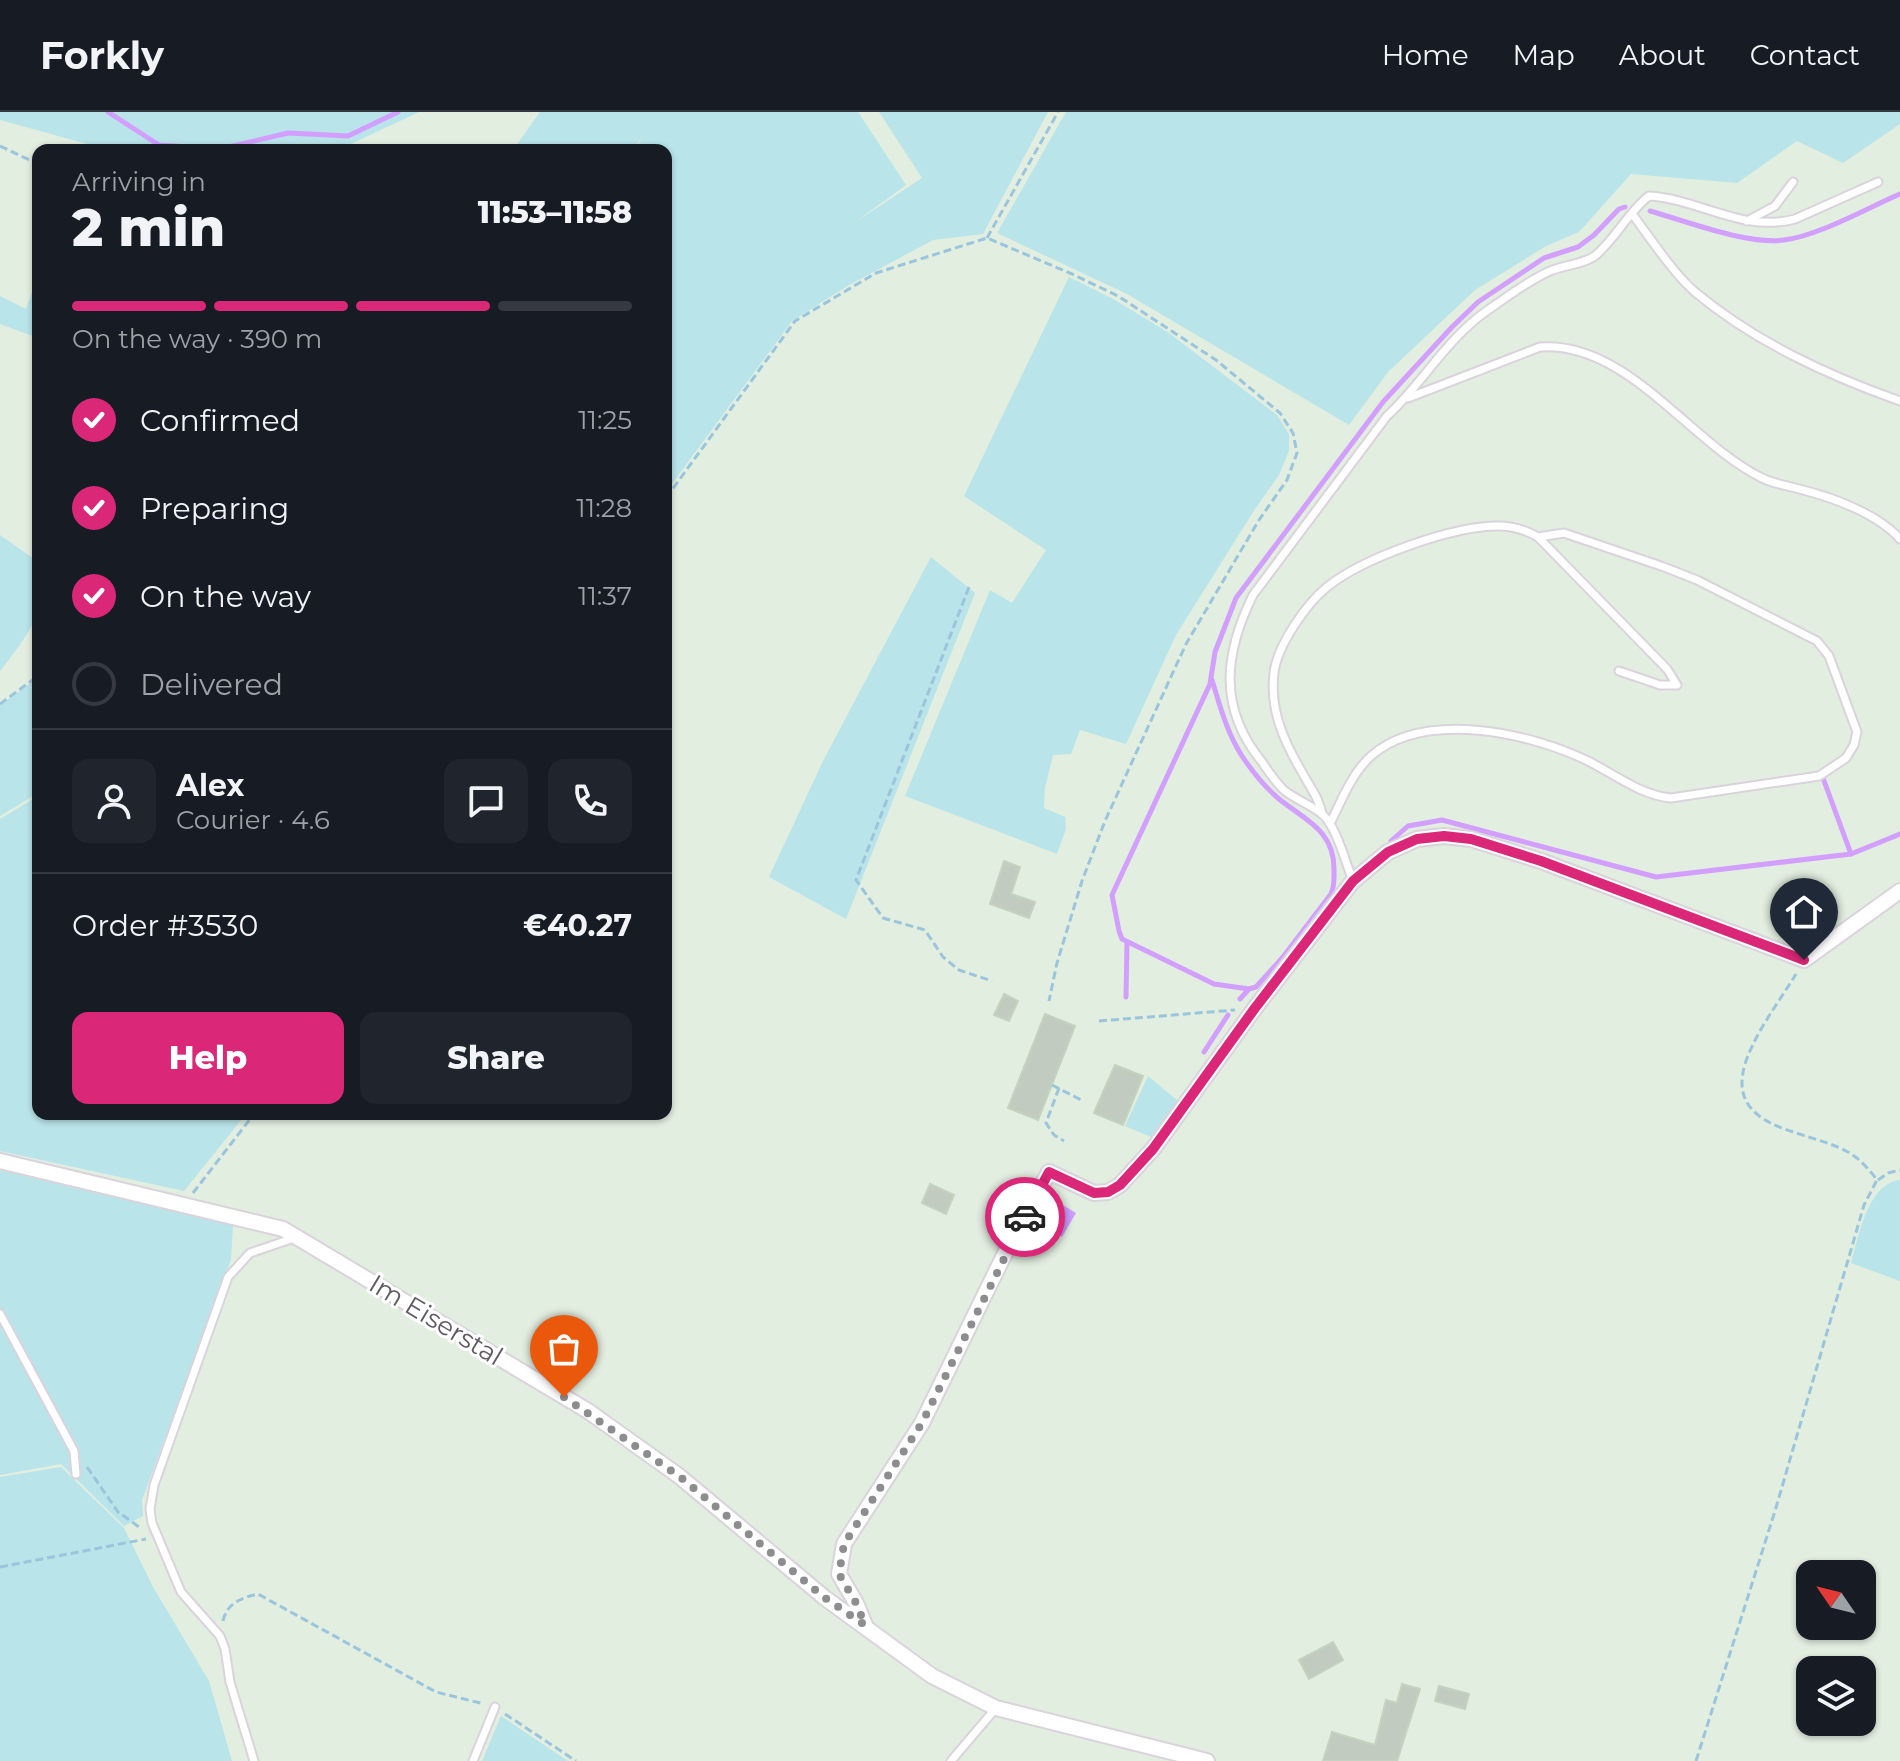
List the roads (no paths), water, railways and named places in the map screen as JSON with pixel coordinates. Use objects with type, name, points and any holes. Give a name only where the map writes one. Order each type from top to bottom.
[{"type":"street","points":[[865,1625],[839,1574],[844,1544],[922,1423],[1010,1243],[1049,1172],[1094,1193],[1108,1192],[1120,1185],[1153,1149],[1255,1008],[1353,881],[1388,852],[1417,839],[1444,836],[1471,839],[1541,861],[1804,960],[1900,891]]},
{"type":"street","name":"Im Eiserstal","points":[[0,1161],[283,1229],[588,1411],[679,1476],[825,1598],[932,1676],[996,1708],[1207,1761]]},
{"type":"lane","points":[[1746,222],[1775,206],[1793,182]]},
{"type":"lane","points":[[1353,881],[1330,824],[1322,814],[1283,789],[1248,745],[1238,725],[1230,694],[1230,662],[1241,618],[1253,595],[1387,416],[1406,399],[1440,354],[1485,312],[1548,272],[1594,257],[1649,196],[1746,222],[1781,223],[1878,182]]},
{"type":"lane","points":[[1633,215],[1692,290],[1754,334],[1849,383],[1900,401]]},
{"type":"lane","points":[[1406,399],[1540,347],[1559,346],[1578,350],[1639,383],[1710,445],[1763,479],[1834,498],[1863,513],[1900,539]]},
{"type":"lane","points":[[1322,814],[1319,798],[1282,736],[1273,707],[1274,670],[1294,625],[1327,587],[1373,559],[1441,535],[1497,526],[1524,530],[1538,537],[1667,669],[1677,685],[1660,685],[1619,671]]},
{"type":"lane","points":[[1330,824],[1353,779],[1371,756],[1415,734],[1450,728],[1496,733],[1544,746],[1586,760],[1653,796],[1671,798],[1819,776],[1846,758],[1857,732],[1829,656],[1817,641],[1697,580],[1664,567],[1564,533],[1538,537]]},
{"type":"lane","points":[[254,1761],[230,1682],[220,1636],[181,1592],[157,1536],[150,1509],[154,1485],[228,1277],[250,1253],[298,1237]]},
{"type":"lane","points":[[0,1314],[74,1451],[76,1474]]},
{"type":"lane","points":[[473,1761],[495,1707]]},
{"type":"lane","points":[[951,1761],[996,1708]]},
{"type":"waterway","points":[[108,112],[157,144]]},
{"type":"waterway","points":[[241,144],[288,133],[348,136],[398,112]]},
{"type":"waterway","points":[[1650,211],[1735,236],[1784,240],[1827,227],[1900,194]]},
{"type":"waterway","points":[[1249,989],[1214,984],[1122,939],[1112,895],[1210,684],[1215,652],[1236,598],[1383,402],[1452,327],[1478,302],[1544,258],[1578,247],[1625,207]]},
{"type":"waterway","points":[[1212,680],[1228,729],[1242,756],[1274,795],[1316,827],[1333,856],[1334,885],[1331,894],[1283,957],[1256,987],[1249,989],[1240,999]]},
{"type":"waterway","points":[[1823,778],[1851,854]]},
{"type":"waterway","points":[[1391,841],[1408,826],[1442,820],[1656,877],[1851,854],[1900,834]]},
{"type":"waterway","points":[[1126,997],[1127,942]]},
{"type":"waterway","points":[[1204,1052],[1228,1015]]}]
